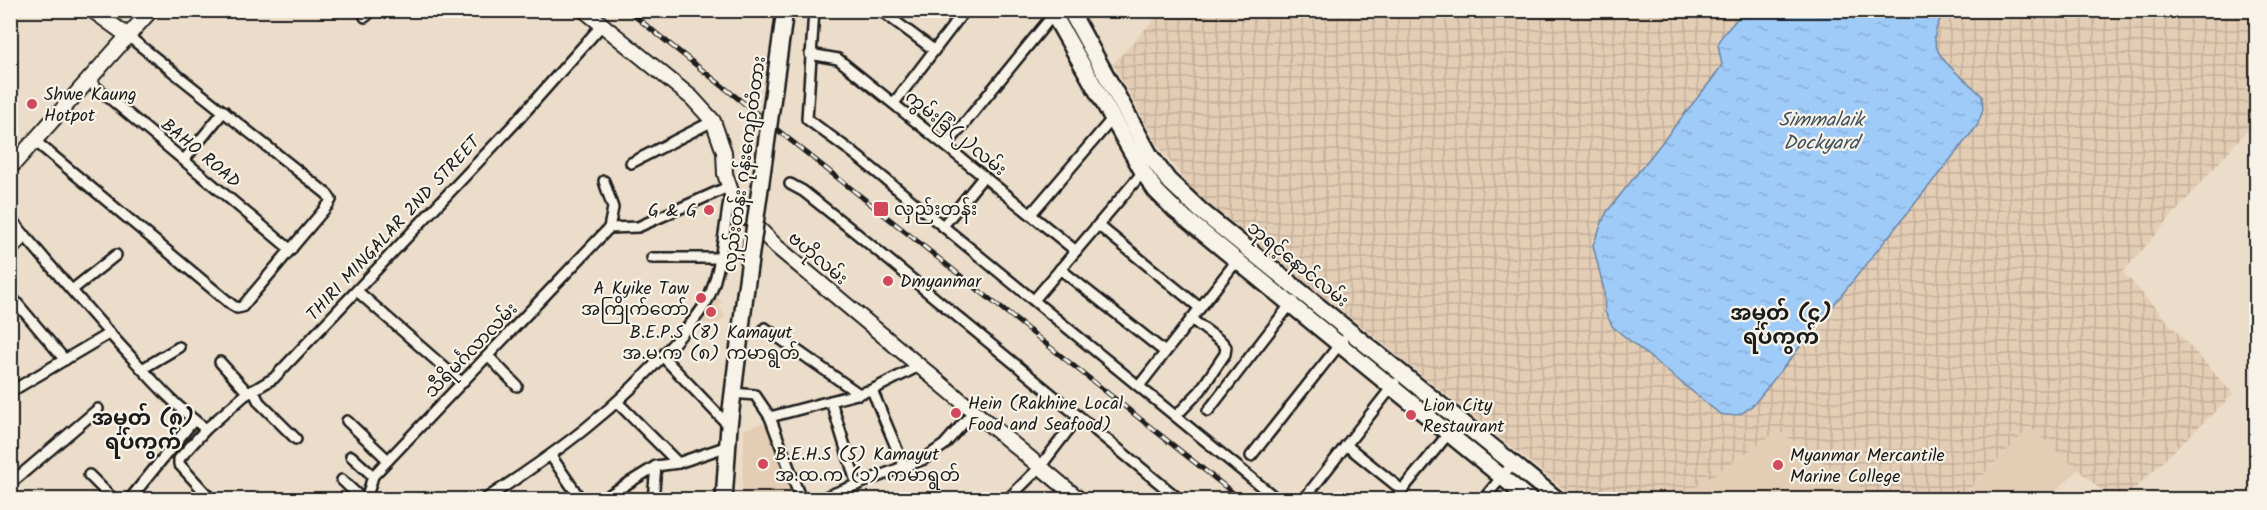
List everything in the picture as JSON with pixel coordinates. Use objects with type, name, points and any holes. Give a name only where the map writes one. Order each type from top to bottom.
[{"type":"main road","points":[[92,10],[128,36]]},
{"type":"main road","points":[[10,168],[151,10]]},
{"type":"main road","name":"ဗဟိုလမ်း","points":[[584,10],[692,98],[713,121],[724,152],[725,174],[729,190],[736,206],[777,247],[1080,500]]},
{"type":"main road","name":"လှည်းတန်း ဂုန်းကျော်တံတား","points":[[724,500],[729,426],[745,295],[785,10]]},
{"type":"main road","name":"ဘုရင့်နောင်လမ်း","points":[[1070,10],[1095,57],[1119,120],[1143,172],[1156,191],[1175,210],[1242,254],[1295,297],[1350,331],[1558,500]]},
{"type":"main road","name":"ဘုရင့်နောင်လမ်း","points":[[1052,13],[1081,65],[1119,120],[1168,180],[1242,254]]},
{"type":"main road","points":[[1081,65],[1095,57]]},
{"type":"main road","name":"ဘုရင့်နောင်လမ်း","points":[[1295,297],[1339,345],[1530,500]]},
{"type":"street","points":[[365,17],[373,10]]},
{"type":"street","points":[[814,10],[807,119],[852,152],[1278,500]]},
{"type":"street","points":[[880,10],[934,50]]},
{"type":"street","points":[[894,103],[965,10]]},
{"type":"street","points":[[946,146],[1052,13]]},
{"type":"street","name":"THIRI MINGALAR 2ND STREET","points":[[212,500],[178,464],[179,459],[206,429],[250,392],[274,378],[515,123],[602,25]]},
{"type":"street","points":[[35,141],[237,308],[242,307],[331,200],[327,194],[128,36]]},
{"type":"street","name":"ကွမ်းခြံ(၂)လမ်း","points":[[810,54],[838,59],[1076,251]]},
{"type":"street","name":"BAHO ROAD","points":[[89,81],[291,250]]},
{"type":"street","points":[[184,160],[224,111]]},
{"type":"street","points":[[1030,214],[1119,120]]},
{"type":"street","points":[[631,163],[713,121]]},
{"type":"street","points":[[1034,300],[1143,172]]},
{"type":"street","points":[[943,226],[984,176]]},
{"type":"street","points":[[604,181],[613,208],[609,228],[638,227],[729,190]]},
{"type":"street","points":[[790,184],[820,205],[1180,500]]},
{"type":"street","points":[[484,500],[551,456],[618,403],[663,357],[702,309],[710,294],[729,190]]},
{"type":"street","points":[[10,218],[142,369],[206,429]]},
{"type":"street","points":[[1098,225],[1200,308]]},
{"type":"street","name":"သီရိမင်္ဂလာလမ်း","points":[[364,500],[373,476],[489,357],[609,228]]},
{"type":"street","points":[[10,252],[26,236]]},
{"type":"street","points":[[1139,386],[1242,254]]},
{"type":"street","points":[[72,290],[116,255]]},
{"type":"street","points":[[652,258],[718,258]]},
{"type":"street","points":[[1060,269],[1165,352]]},
{"type":"street","points":[[357,291],[462,383]]},
{"type":"street","points":[[10,295],[65,360]]},
{"type":"street","points":[[1208,411],[1295,297]]},
{"type":"street","points":[[1176,416],[1200,391],[1225,354],[1226,347],[1222,342],[1191,319]]},
{"type":"street","points":[[765,328],[859,394]]},
{"type":"street","points":[[1251,456],[1350,331]]},
{"type":"street","points":[[10,392],[110,333]]},
{"type":"street","points":[[142,369],[178,347]]},
{"type":"street","points":[[489,357],[517,386]]},
{"type":"street","points":[[663,357],[729,426]]},
{"type":"street","points":[[220,362],[296,439]]},
{"type":"street","points":[[770,417],[872,390],[919,366]]},
{"type":"street","points":[[1304,499],[1402,374]]},
{"type":"street","points":[[872,390],[904,466]]},
{"type":"street","points":[[734,393],[755,395],[770,417],[801,500]]},
{"type":"street","points":[[831,401],[857,485]]},
{"type":"street","points":[[618,403],[678,463]]},
{"type":"street","points":[[10,484],[98,409]]},
{"type":"street","points":[[817,500],[924,459],[944,445],[974,411]]},
{"type":"street","points":[[1007,500],[1040,466],[1079,416]]},
{"type":"street","points":[[129,500],[194,420]]},
{"type":"street","points":[[347,421],[388,460]]},
{"type":"street","points":[[1394,500],[1449,433]]},
{"type":"street","points":[[1346,445],[1402,490]]},
{"type":"street","points":[[601,500],[656,466],[678,463],[728,446]]},
{"type":"street","points":[[351,456],[373,476]]},
{"type":"street","points":[[551,456],[581,500]]},
{"type":"street","points":[[1483,500],[1513,463]]},
{"type":"street","points":[[653,500],[656,466]]},
{"type":"street","points":[[89,475],[114,500]]},
{"type":"street","points":[[342,480],[364,500]]},
{"type":"shaded area","points":[[1163,10],[2256,11],[2256,120],[2123,272],[2233,394],[2124,499],[2111,499],[2030,427],[1960,499],[1877,499],[1778,431],[1678,499],[1576,499],[1193,191],[1159,147],[1113,64]]},
{"type":"shaded area","name":"B.E.P.S (8) Kamayut အ.မ.က (၈) ကမာရွတ်","points":[[711,295],[722,300],[719,307],[725,316],[717,325],[695,321]]},
{"type":"shaded area","name":"B.E.H.S (5) Kamayut အ.ထ.က (၁) ကမာရွတ်","points":[[770,421],[793,499],[742,500],[744,429]]},
{"type":"shaded area","name":"Myanmar Mercantile Marine College","points":[[2030,426],[2080,468],[2047,499],[1960,500]]},
{"type":"shaded area","name":"Myanmar Mercantile Marine College","points":[[1778,431],[1877,499],[1677,500]]},
{"type":"water","name":"Simmalaik Dockyard","points":[[1744,11],[1946,11],[1937,25],[1935,38],[1937,49],[1943,59],[1982,96],[1983,110],[1977,126],[1755,403],[1739,414],[1731,416],[1720,414],[1613,327],[1605,312],[1604,290],[1593,245],[1606,213],[1722,65],[1718,45],[1722,36]]},
{"type":"railway","points":[[627,10],[1242,500]]},
{"type":"place","name":"Shwe Kaung Hotpot","points":[[32,104]]},
{"type":"place","name":"လှည်းတန်း","points":[[881,209]]},
{"type":"place","name":"G & G","points":[[709,210]]},
{"type":"place","name":"Dmyanmar","points":[[888,281]]},
{"type":"place","name":"A Kyike Taw အကြိုက်တော်","points":[[701,298]]},
{"type":"place","name":"B.E.P.S (8) Kamayut အ.မ.က (၈) ကမာရွတ်","points":[[711,312]]},
{"type":"place","name":"Hein (Rakhine Local Food and Seafood)","points":[[956,413]]},
{"type":"place","name":"Lion City Restaurant","points":[[1411,415]]},
{"type":"place","name":"B.E.H.S (5) Kamayut အ.ထ.က (၁) ကမာရွတ်","points":[[763,464]]},
{"type":"place","name":"Myanmar Mercantile Marine College","points":[[1778,465]]},
{"type":"district","name":"အမှတ် (၄) ရပ်ကွက်","points":[[1781,325]]},
{"type":"district","name":"အမှတ် (၈) ရပ်ကွက်","points":[[143,430]]}]
